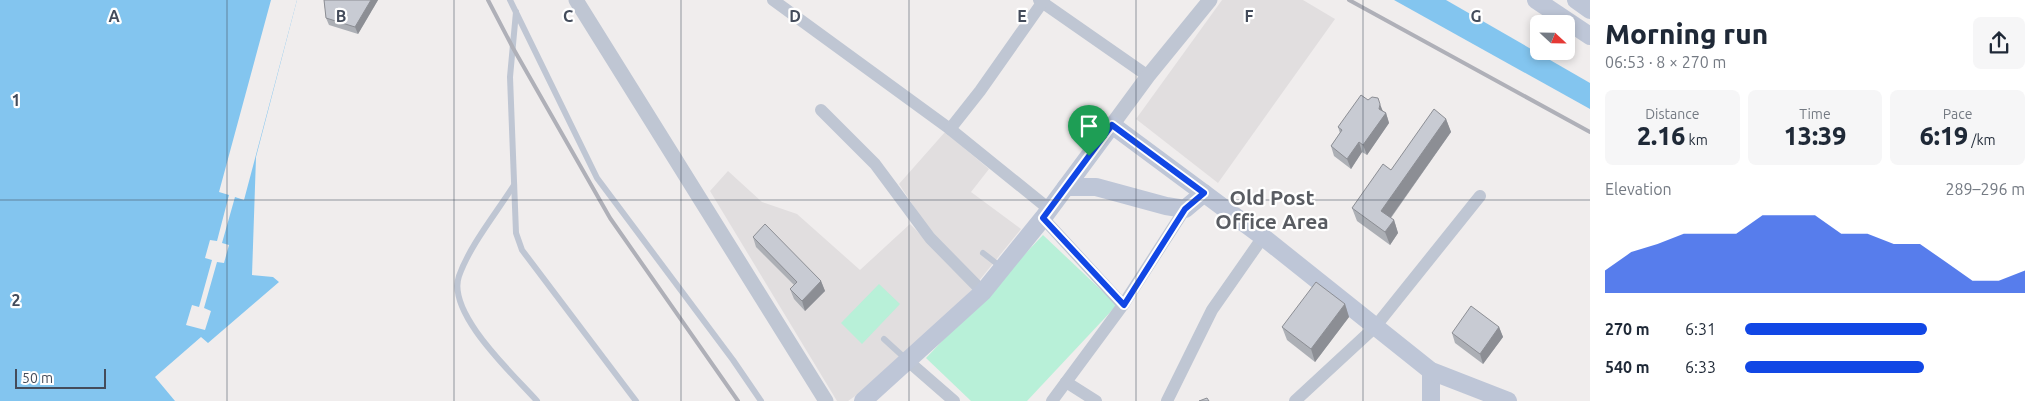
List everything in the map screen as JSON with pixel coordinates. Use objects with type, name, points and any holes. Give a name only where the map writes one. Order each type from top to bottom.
[{"type":"main road","points":[[1536,0],[1590,36]]},
{"type":"main road","points":[[1576,0],[1590,10]]},
{"type":"main road","points":[[863,401],[983,292],[1046,213],[1112,125],[1263,237],[1431,371],[1502,400]]},
{"type":"main road","points":[[1066,186],[1096,188],[1185,209],[1204,193]]},
{"type":"main road","points":[[1431,371],[1431,401]]},
{"type":"street","points":[[576,0],[826,401]]},
{"type":"street","points":[[773,0],[950,129],[1046,213],[1124,305]]},
{"type":"street","points":[[1112,125],[1148,76],[1210,0]]},
{"type":"street","points":[[950,129],[980,91],[1042,1],[1148,76]]},
{"type":"street","points":[[821,110],[875,164],[930,238],[983,292]]},
{"type":"street","points":[[1295,401],[1375,327],[1480,196]]},
{"type":"street","points":[[1052,401],[1124,305],[1185,209]]},
{"type":"street","points":[[1167,401],[1212,310],[1263,237]]},
{"type":"street","points":[[908,361],[954,401]]},
{"type":"street","points":[[1066,382],[1096,401]]},
{"type":"lane","points":[[510,0],[597,178],[734,360],[761,401]]},
{"type":"lane","points":[[516,12],[510,77],[516,233],[522,250],[636,401]]},
{"type":"lane","points":[[514,185],[476,244],[458,277],[458,297],[465,315],[536,401]]},
{"type":"lane","points":[[983,252],[1002,268]]},
{"type":"lane","points":[[884,339],[908,361]]},
{"type":"shaded area","points":[[1222,0],[1303,0],[1335,19],[1218,183],[1136,119]]},
{"type":"shaded area","points":[[945,132],[989,169],[971,192],[1021,229],[978,282],[934,237],[899,184]]},
{"type":"shaded area","points":[[728,171],[762,202],[797,214],[860,270],[910,224],[974,288],[881,378],[848,401],[837,401],[710,191]]},
{"type":"green space","points":[[1043,235],[1117,305],[1027,401],[971,401],[926,358]]},
{"type":"green space","points":[[879,284],[900,304],[862,344],[841,323]]},
{"type":"water","points":[[0,0],[297,0],[256,157],[252,275],[273,277],[279,282],[208,343],[201,337],[155,377],[175,401],[0,401]]},
{"type":"water","points":[[1394,0],[1446,0],[1530,48],[1530,60],[1550,60],[1590,83],[1590,109]]},
{"type":"pier","points":[[271,0],[297,0],[244,200],[235,197],[222,243],[229,245],[224,263],[217,262],[204,308],[211,311],[205,330],[186,325],[192,305],[199,307],[212,260],[205,258],[210,240],[217,241],[229,195],[219,192]]},
{"type":"building","points":[[324,0],[371,0],[355,27],[326,18]]},
{"type":"building","points":[[1361,95],[1368,100],[1372,97],[1378,98],[1379,109],[1386,113],[1363,145],[1359,142],[1347,159],[1331,146],[1342,130],[1338,127]]},
{"type":"building","points":[[1434,109],[1446,119],[1381,211],[1394,220],[1385,232],[1352,208],[1383,164],[1391,170]]},
{"type":"building","points":[[765,224],[821,281],[802,301],[790,289],[797,282],[753,237]]},
{"type":"building","points":[[1316,282],[1345,304],[1311,349],[1282,327]]},
{"type":"building","points":[[1471,306],[1499,327],[1480,354],[1452,333]]},
{"type":"railway","points":[[488,0],[513,48],[610,218],[738,401]]},
{"type":"railway","points":[[1349,0],[1590,132]]},
{"type":"district","name":"Old Post Office Area","points":[[1272,209]]},
{"type":"route","points":[[1112,125],[1204,193],[1185,209],[1124,305],[1043,218],[1089,156],[1112,125]]}]
